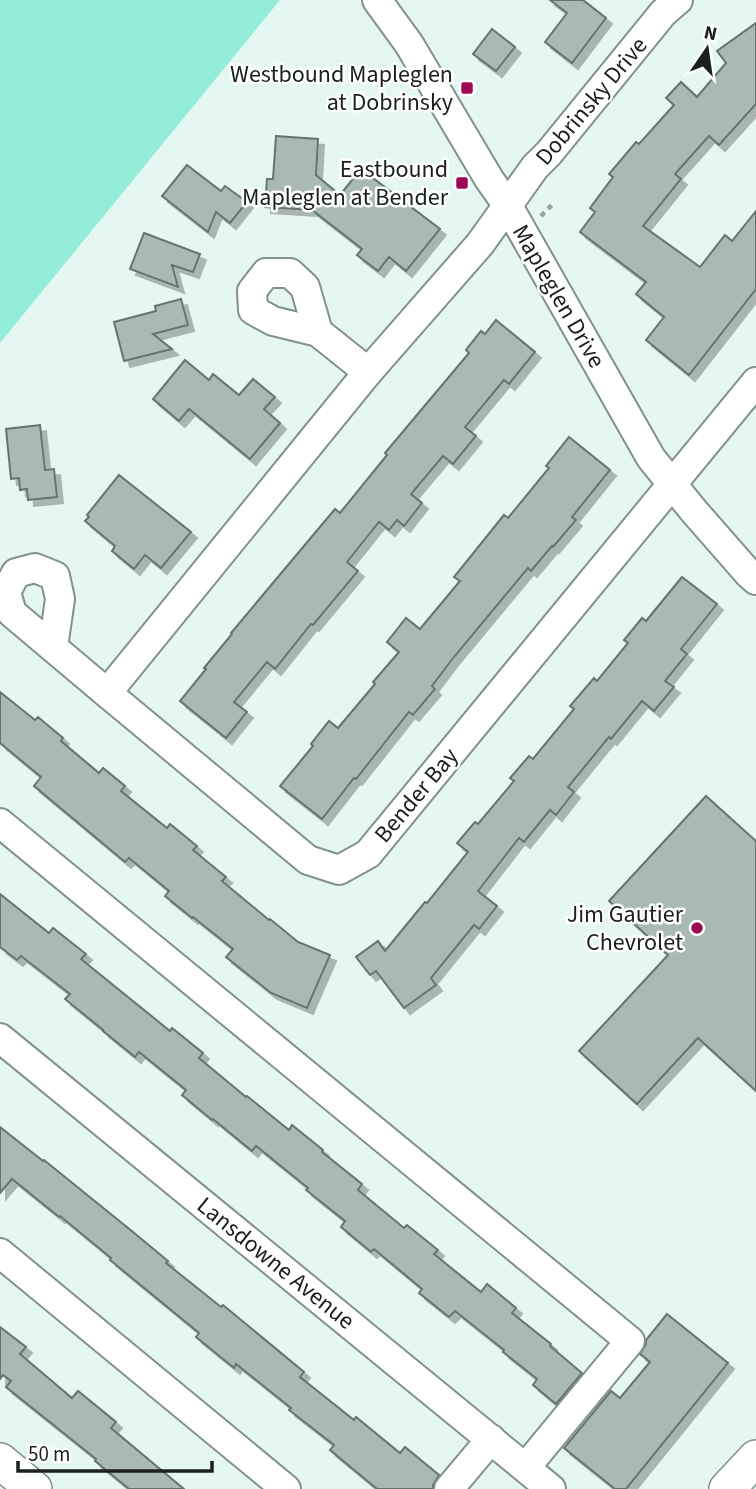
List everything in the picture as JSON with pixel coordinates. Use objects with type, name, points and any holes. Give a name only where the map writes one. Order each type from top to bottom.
[{"type":"main road","points":[[727,1489],[756,1458]]},
{"type":"main road","points":[[0,1461],[34,1489]]},
{"type":"street","name":"Mapleglen Drive","points":[[377,0],[409,44],[489,179],[508,206],[651,458],[756,580]]},
{"type":"street","name":"Dobrinsky Drive","points":[[508,206],[535,167],[663,13],[678,0]]},
{"type":"street","points":[[107,693],[368,372],[480,244],[508,206]]},
{"type":"street","points":[[318,332],[368,372]]},
{"type":"street","points":[[673,484],[756,382]]},
{"type":"street","name":"Bender Bay","points":[[53,648],[308,860],[339,870],[368,855],[673,484]]},
{"type":"street","points":[[0,823],[630,1341],[526,1467]]},
{"type":"street","name":"Lansdowne Avenue","points":[[0,1038],[551,1489]]},
{"type":"street","points":[[0,1253],[286,1489]]},
{"type":"street","points":[[449,1489],[491,1438]]},
{"type":"green space","points":[[0,0],[280,0],[0,343]]},
{"type":"building","points":[[550,0],[583,0],[606,18],[572,63],[545,42],[567,13]]},
{"type":"building","points":[[756,23],[756,104],[719,145],[709,136],[675,174],[681,179],[643,226],[700,267],[725,235],[732,241],[756,211],[756,289],[689,375],[646,340],[664,317],[636,294],[646,282],[580,232],[595,212],[590,208],[613,177],[609,174],[636,142],[639,144],[674,105],[666,98],[681,82],[697,97],[726,63],[717,51]]},
{"type":"building","points":[[492,29],[515,47],[496,71],[473,54]]},
{"type":"building","points":[[276,136],[318,139],[316,175],[340,195],[361,169],[440,229],[406,271],[389,257],[378,271],[357,255],[362,249],[312,210],[265,207],[267,179],[273,179]]},
{"type":"building","points":[[187,165],[221,191],[225,186],[247,202],[230,223],[216,212],[208,232],[162,196]]},
{"type":"building","points":[[144,233],[200,254],[193,272],[172,265],[178,287],[130,269]]},
{"type":"building","points":[[181,299],[188,325],[153,334],[172,349],[124,361],[114,322],[156,311],[155,306]]},
{"type":"building","points":[[496,320],[535,352],[509,384],[504,380],[465,427],[476,436],[453,464],[443,456],[411,494],[422,503],[404,526],[397,520],[389,530],[379,522],[347,562],[358,571],[275,669],[267,662],[234,702],[247,712],[226,738],[180,701],[231,633],[335,509],[340,513],[387,455],[385,453],[469,353],[466,350],[481,331],[485,334]]},
{"type":"building","points":[[185,360],[209,380],[213,374],[239,395],[253,379],[275,397],[264,409],[280,423],[250,459],[189,409],[179,421],[153,399]]},
{"type":"building","points":[[40,425],[45,470],[54,469],[57,497],[28,500],[27,489],[20,490],[19,478],[11,479],[6,429]]},
{"type":"building","points":[[569,437],[610,470],[572,517],[576,520],[531,571],[528,568],[454,657],[432,686],[435,689],[413,715],[409,712],[322,819],[280,786],[313,746],[311,744],[329,721],[338,728],[399,652],[387,642],[406,618],[420,629],[460,581],[454,577],[504,515],[508,518],[549,468],[546,466]]},
{"type":"building","points":[[119,475],[191,532],[161,568],[145,555],[134,569],[112,551],[115,546],[85,521]]},
{"type":"building","points":[[682,577],[717,604],[681,649],[687,654],[665,681],[674,687],[654,711],[642,701],[568,787],[574,792],[556,815],[550,810],[524,842],[519,838],[478,891],[497,906],[479,929],[474,925],[431,978],[436,985],[404,1008],[376,971],[370,975],[356,957],[378,941],[385,951],[425,902],[427,903],[468,852],[457,843],[475,822],[478,824],[514,781],[510,778],[529,756],[533,759],[574,709],[570,706],[594,678],[597,681],[628,643],[624,640],[642,618],[646,621]]},
{"type":"building","points":[[0,692],[35,720],[38,717],[63,738],[61,741],[99,773],[103,768],[125,786],[121,791],[167,828],[170,824],[197,846],[193,850],[226,877],[222,881],[269,920],[298,942],[330,955],[307,1008],[271,993],[226,957],[233,949],[165,896],[169,891],[129,858],[125,862],[34,786],[41,777],[0,743]]},
{"type":"building","name":"Jim Gautier Chevrolet","points":[[706,796],[756,841],[756,1091],[698,1038],[637,1104],[579,1051],[668,955],[609,901]]},
{"type":"building","points":[[0,894],[49,933],[53,928],[86,954],[81,959],[170,1031],[172,1028],[203,1053],[199,1058],[246,1097],[289,1130],[292,1125],[323,1150],[322,1152],[362,1184],[358,1190],[404,1228],[407,1225],[438,1250],[434,1254],[481,1292],[487,1284],[516,1308],[512,1313],[582,1373],[556,1404],[533,1385],[537,1379],[503,1352],[504,1350],[455,1311],[449,1317],[419,1293],[422,1289],[374,1249],[371,1252],[341,1227],[345,1221],[306,1190],[308,1188],[256,1146],[252,1151],[212,1120],[182,1095],[186,1090],[139,1052],[135,1057],[65,999],[70,994],[21,956],[17,960],[0,947]]},
{"type":"building","points":[[0,1127],[304,1372],[300,1377],[354,1420],[356,1417],[400,1453],[405,1447],[439,1475],[433,1489],[377,1489],[330,1450],[334,1445],[236,1364],[234,1368],[196,1337],[199,1333],[60,1216],[12,1179],[0,1193]]},
{"type":"building","points":[[667,1314],[728,1363],[626,1489],[615,1489],[564,1448],[611,1391],[620,1398],[650,1362],[640,1354],[646,1340]]},
{"type":"building","points":[[0,1327],[26,1347],[20,1354],[72,1398],[78,1391],[116,1422],[111,1428],[184,1489],[129,1489],[6,1387],[11,1381],[3,1375],[0,1379]]},
{"type":"place","name":"Westbound Mapleglen at Dobrinsky","points":[[467,88]]},
{"type":"place","name":"Eastbound Mapleglen at Bender","points":[[462,183]]},
{"type":"place","name":"Jim Gautier Chevrolet","points":[[697,928]]}]
